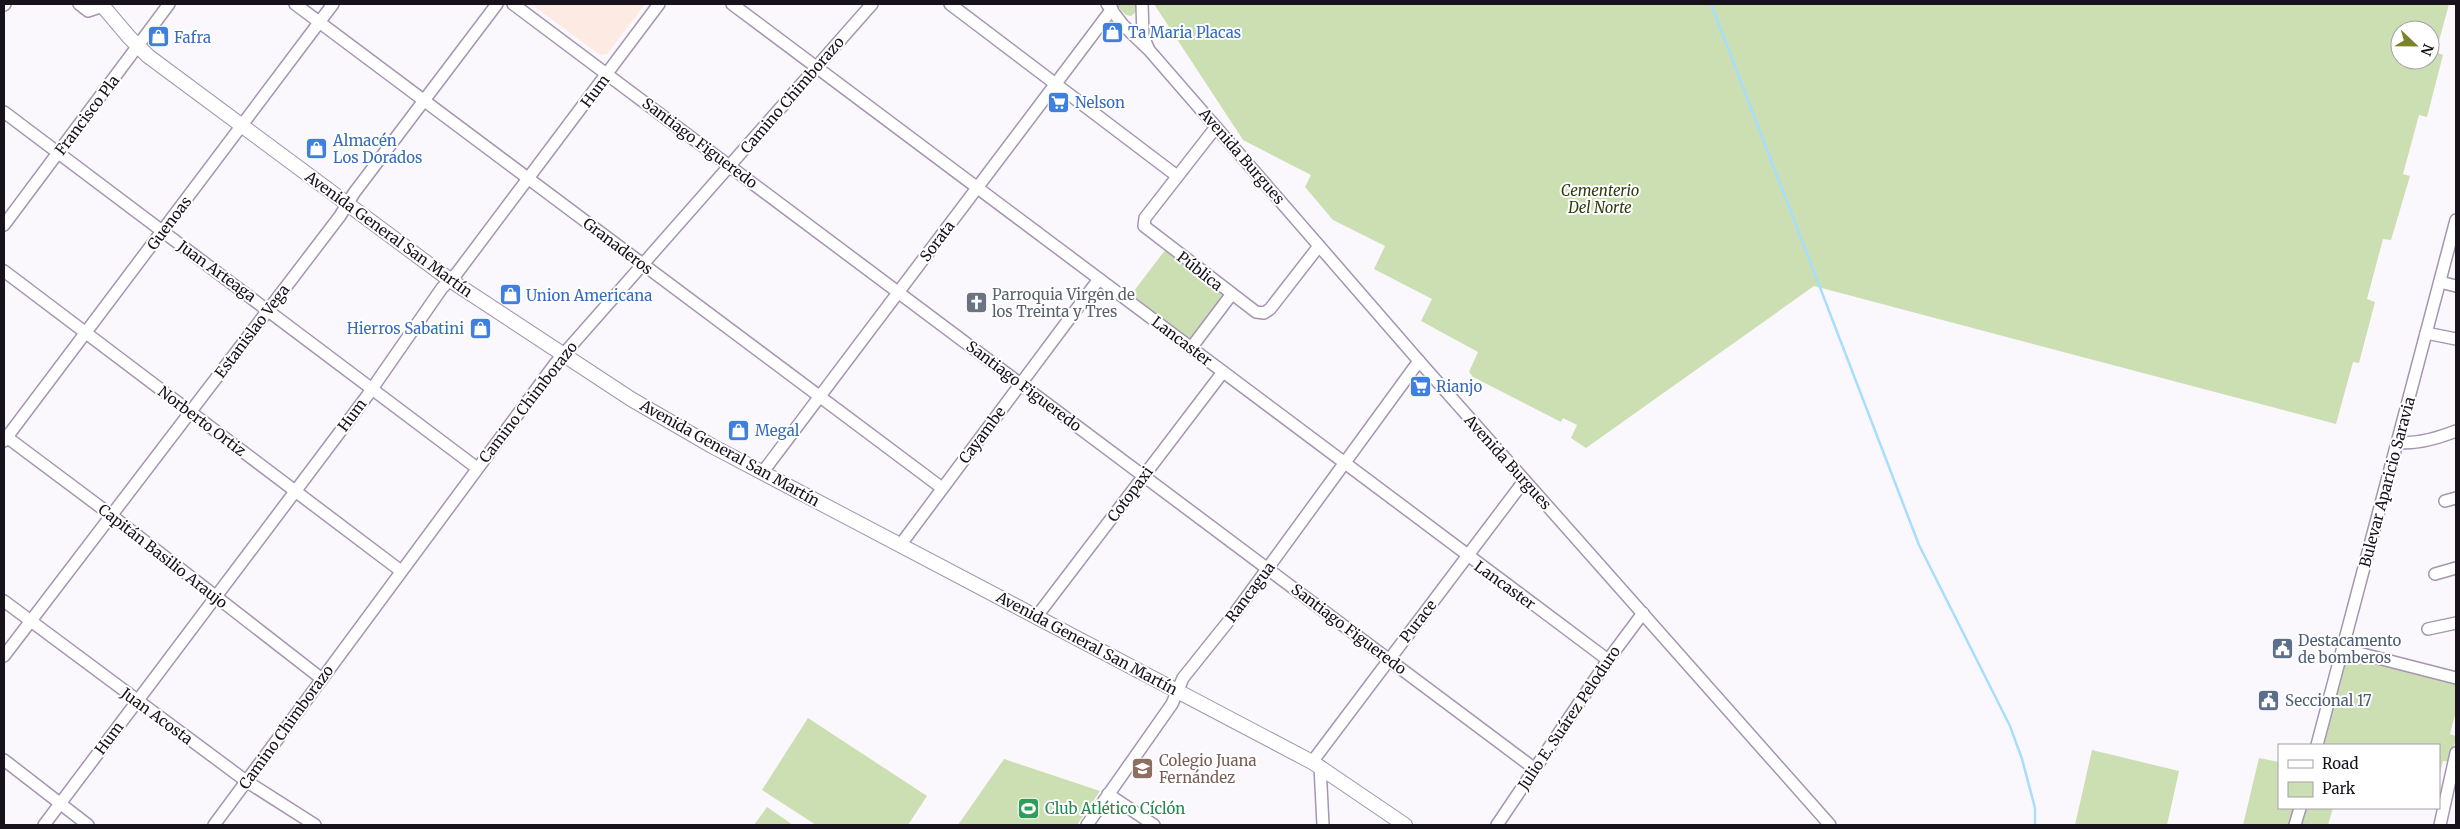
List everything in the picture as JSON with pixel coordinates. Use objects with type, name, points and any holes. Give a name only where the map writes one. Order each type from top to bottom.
[{"type":"main road","name":"Avenida General San Martín","points":[[102,5],[138,46],[347,205],[450,280],[631,399],[762,473],[901,544],[1316,764],[1405,825]]},
{"type":"street","name":"Avenida General San Martín","points":[[79,4],[88,11],[102,5]]},
{"type":"street","name":"Francisco Pla","points":[[4,225],[169,4]]},
{"type":"street","name":"Granaderos","points":[[295,4],[942,488]]},
{"type":"street","name":"Guenoas","points":[[5,438],[333,4]]},
{"type":"street","name":"Estanislao Vega","points":[[4,656],[190,413],[497,4]]},
{"type":"street","name":"Santiago Figueredo","points":[[513,4],[1535,769]]},
{"type":"street","name":"Hum","points":[[44,825],[450,280],[528,180],[659,4]]},
{"type":"street","name":"Lancaster","points":[[732,4],[1608,660]]},
{"type":"street","name":"Camino Chimborazo","points":[[214,825],[477,468],[563,355],[872,4]]},
{"type":"street","points":[[950,4],[1177,176],[1216,127]]},
{"type":"street","name":"Avenida Burgues","points":[[1112,10],[1134,21],[1142,8]]},
{"type":"street","name":"Avenida Burgues","points":[[1142,8],[1143,36],[1149,50]]},
{"type":"street","name":"Sorata","points":[[762,473],[1112,10]]},
{"type":"street","name":"Avenida Burgues","points":[[1112,10],[1123,25],[1149,50],[1524,481],[1830,825]]},
{"type":"street","name":"Juan Arteaga","points":[[4,112],[477,468]]},
{"type":"street","name":"Pública","points":[[1177,176],[1145,218],[1144,224],[1231,295],[1256,312],[1261,313],[1270,310],[1319,246]]},
{"type":"street","name":"Bulevar Aparicio Saravia","points":[[2318,744],[2456,220]]},
{"type":"street","name":"Norberto Ortiz","points":[[4,271],[401,571]]},
{"type":"street","name":"Cayambe","points":[[901,544],[1099,279]]},
{"type":"street","points":[[2440,282],[2456,286]]},
{"type":"street","points":[[1191,348],[1231,295]]},
{"type":"street","points":[[2426,333],[2456,339]]},
{"type":"street","name":"Rancagua","points":[[1086,825],[1172,704],[1182,678],[1267,568],[1419,361]]},
{"type":"street","name":"Cotopaxi","points":[[1038,616],[1223,372]]},
{"type":"street","points":[[2397,442],[2420,441],[2456,431]]},
{"type":"street","name":"Capitán Basilio Araujo","points":[[5,438],[111,515],[322,679]]},
{"type":"street","name":"Purace","points":[[1316,764],[1388,659],[1468,557],[1524,481]]},
{"type":"street","points":[[2435,574],[2456,568]]},
{"type":"street","name":"Juan Acosta","points":[[4,601],[246,781],[315,825]]},
{"type":"street","name":"Julio E. Suárez Peloduro","points":[[1497,825],[1608,660],[1643,613]]},
{"type":"street","points":[[2428,629],[2456,623]]},
{"type":"street","points":[[2343,649],[2456,678]]},
{"type":"street","points":[[2440,825],[2445,809],[2441,800],[2456,753]]},
{"type":"street","points":[[4,760],[88,825]]},
{"type":"street","points":[[1316,764],[1323,825]]},
{"type":"street","points":[[1108,794],[1154,825]]},
{"type":"street","points":[[2441,800],[2456,806]]},
{"type":"street","points":[[2295,825],[2300,809]]},
{"type":"shaded area","points":[[531,4],[645,4],[607,54],[600,55]]},
{"type":"green space","points":[[1115,4],[1135,4],[1136,12],[1131,16],[1126,15]]},
{"type":"green space","name":"Cementerio Del Norte","points":[[1154,4],[2449,4],[2440,37],[2440,20],[2390,20],[2390,70],[2439,70],[2427,117],[2419,115],[2403,174],[2410,176],[2391,240],[2383,239],[2367,299],[2375,302],[2359,363],[2353,362],[2336,424],[1814,286],[1586,448],[1571,438],[1577,425],[1563,418],[1561,422],[1473,377],[1469,372],[1478,352],[1421,321],[1432,299],[1374,269],[1385,246],[1333,220],[1305,187],[1311,175],[1243,140]]},
{"type":"green space","name":"Cementerio Del Norte","points":[[2440,54],[2443,55],[2440,67]]},
{"type":"green space","points":[[1166,249],[1226,295],[1191,342],[1130,296]]},
{"type":"green space","points":[[2357,658],[2456,684],[2456,711],[2450,734],[2456,736],[2456,738],[2450,762],[2443,761],[2440,774],[2440,744],[2323,744],[2345,663]]},
{"type":"green space","points":[[808,718],[927,796],[908,825],[816,825],[762,790]]},
{"type":"green space","points":[[2092,750],[2179,771],[2167,825],[2075,825]]},
{"type":"green space","points":[[2259,758],[2278,762],[2278,809],[2296,809],[2291,825],[2243,825]]},
{"type":"green space","name":"Club Atlético Cíclón","points":[[1004,759],[1100,791],[1077,825],[958,825]]},
{"type":"green space","points":[[767,807],[793,825],[754,825]]},
{"type":"green space","points":[[2307,809],[2333,809],[2328,825],[2302,825]]},
{"type":"waterway","points":[[1711,4],[1919,545],[2010,726],[2022,759],[2035,808],[2035,825]]},
{"type":"place","name":"Ta Maria Placas","points":[[1112,32]]},
{"type":"place","name":"Fafra","points":[[158,37]]},
{"type":"place","name":"Nelson","points":[[1059,102]]},
{"type":"place","name":"Almacén Los Dorados","points":[[317,149]]},
{"type":"place","name":"Union Americana","points":[[510,295]]},
{"type":"place","name":"Parroquia Virgen de los Treinta y Tres","points":[[976,303]]},
{"type":"place","name":"Hierros Sabatini","points":[[480,328]]},
{"type":"place","name":"Rianjo","points":[[1420,386]]},
{"type":"place","name":"Megal","points":[[739,430]]},
{"type":"place","name":"Destacamento de bomberos","points":[[2282,649]]},
{"type":"place","name":"Seccional 17","points":[[2269,700]]},
{"type":"place","name":"Colegio Juana Fernández","points":[[1143,769]]},
{"type":"place","name":"Club Atlético Cíclón","points":[[1029,808]]}]
